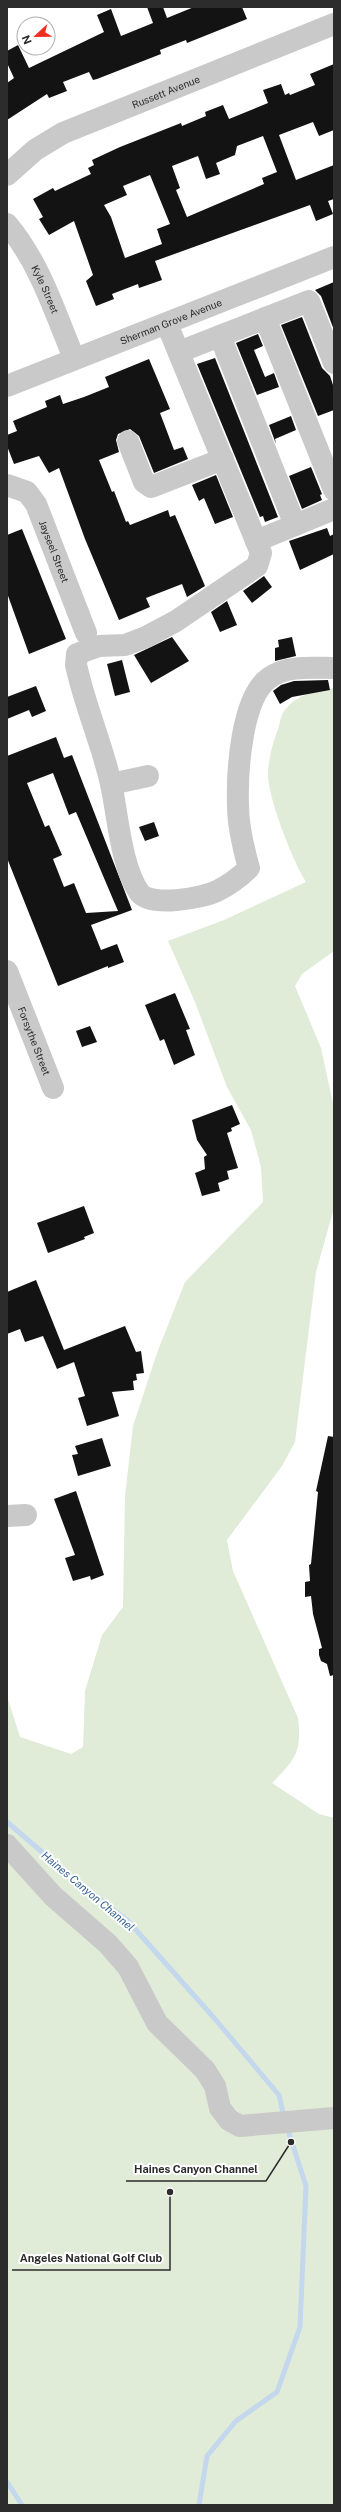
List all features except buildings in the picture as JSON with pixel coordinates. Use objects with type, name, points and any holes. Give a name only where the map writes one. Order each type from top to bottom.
[{"type":"street","name":"Russett Avenue","points":[[7,175],[36,150],[63,133],[334,24]]},
{"type":"street","name":"Kyle Street","points":[[7,224],[22,245],[36,269],[74,358]]},
{"type":"street","name":"Sherman Grove Avenue","points":[[7,386],[74,358],[167,324],[334,257]]},
{"type":"street","points":[[179,352],[310,301],[334,363]]},
{"type":"street","points":[[265,318],[334,490]]},
{"type":"street","points":[[167,324],[261,553],[257,566],[176,621],[126,645],[99,646],[78,654],[76,665],[79,677],[111,784],[121,838],[140,893],[149,900],[175,901],[216,892],[241,877],[249,868],[240,828],[238,775],[247,716],[256,690],[269,678],[286,670],[334,668]]},
{"type":"street","points":[[220,336],[296,525]]},
{"type":"street","points":[[128,441],[144,482],[151,486],[223,459]]},
{"type":"street","name":"Jayseel Street","points":[[7,485],[27,492],[36,504],[86,633]]},
{"type":"street","points":[[256,541],[334,509]]},
{"type":"street","points":[[111,784],[148,776]]},
{"type":"street","name":"Forsythe Street","points":[[7,971],[54,1088]]},
{"type":"street","points":[[7,1845],[53,1896],[108,1944],[128,1967],[157,2023],[205,2070],[215,2086],[220,2108],[229,2120],[240,2126],[334,2118]]},
{"type":"green space","points":[[334,688],[334,951],[302,974],[295,986],[321,1048],[334,1108],[334,1208],[316,1272],[295,1442],[282,1466],[227,1540],[233,1571],[298,1718],[299,1739],[295,1755],[286,1768],[272,1783],[319,1814],[334,1818],[334,2505],[7,2505],[7,1696],[20,1737],[71,1754],[83,1747],[85,1691],[102,1635],[123,1607],[125,1496],[133,1426],[157,1353],[185,1282],[263,1202],[261,1167],[251,1130],[227,1087],[195,1002],[168,941],[224,920],[306,882],[294,859],[281,828],[271,795],[268,771],[269,760],[282,716],[290,705],[295,700],[307,694]]},
{"type":"waterway","name":"Haines Canyon Channel","points":[[7,1822],[70,1876],[128,1921],[215,2019],[279,2095],[284,2117]]},
{"type":"waterway","name":"Haines Canyon Channel","points":[[199,2505],[207,2456],[236,2421],[277,2392],[300,2327],[306,2186],[287,2127]]},
{"type":"waterway","name":"Haines Canyon Channel","points":[[7,2482],[22,2505]]},
{"type":"place","name":"Haines Canyon Channel","points":[[291,2142]]},
{"type":"place","name":"Angeles National Golf Club","points":[[170,2192]]}]
